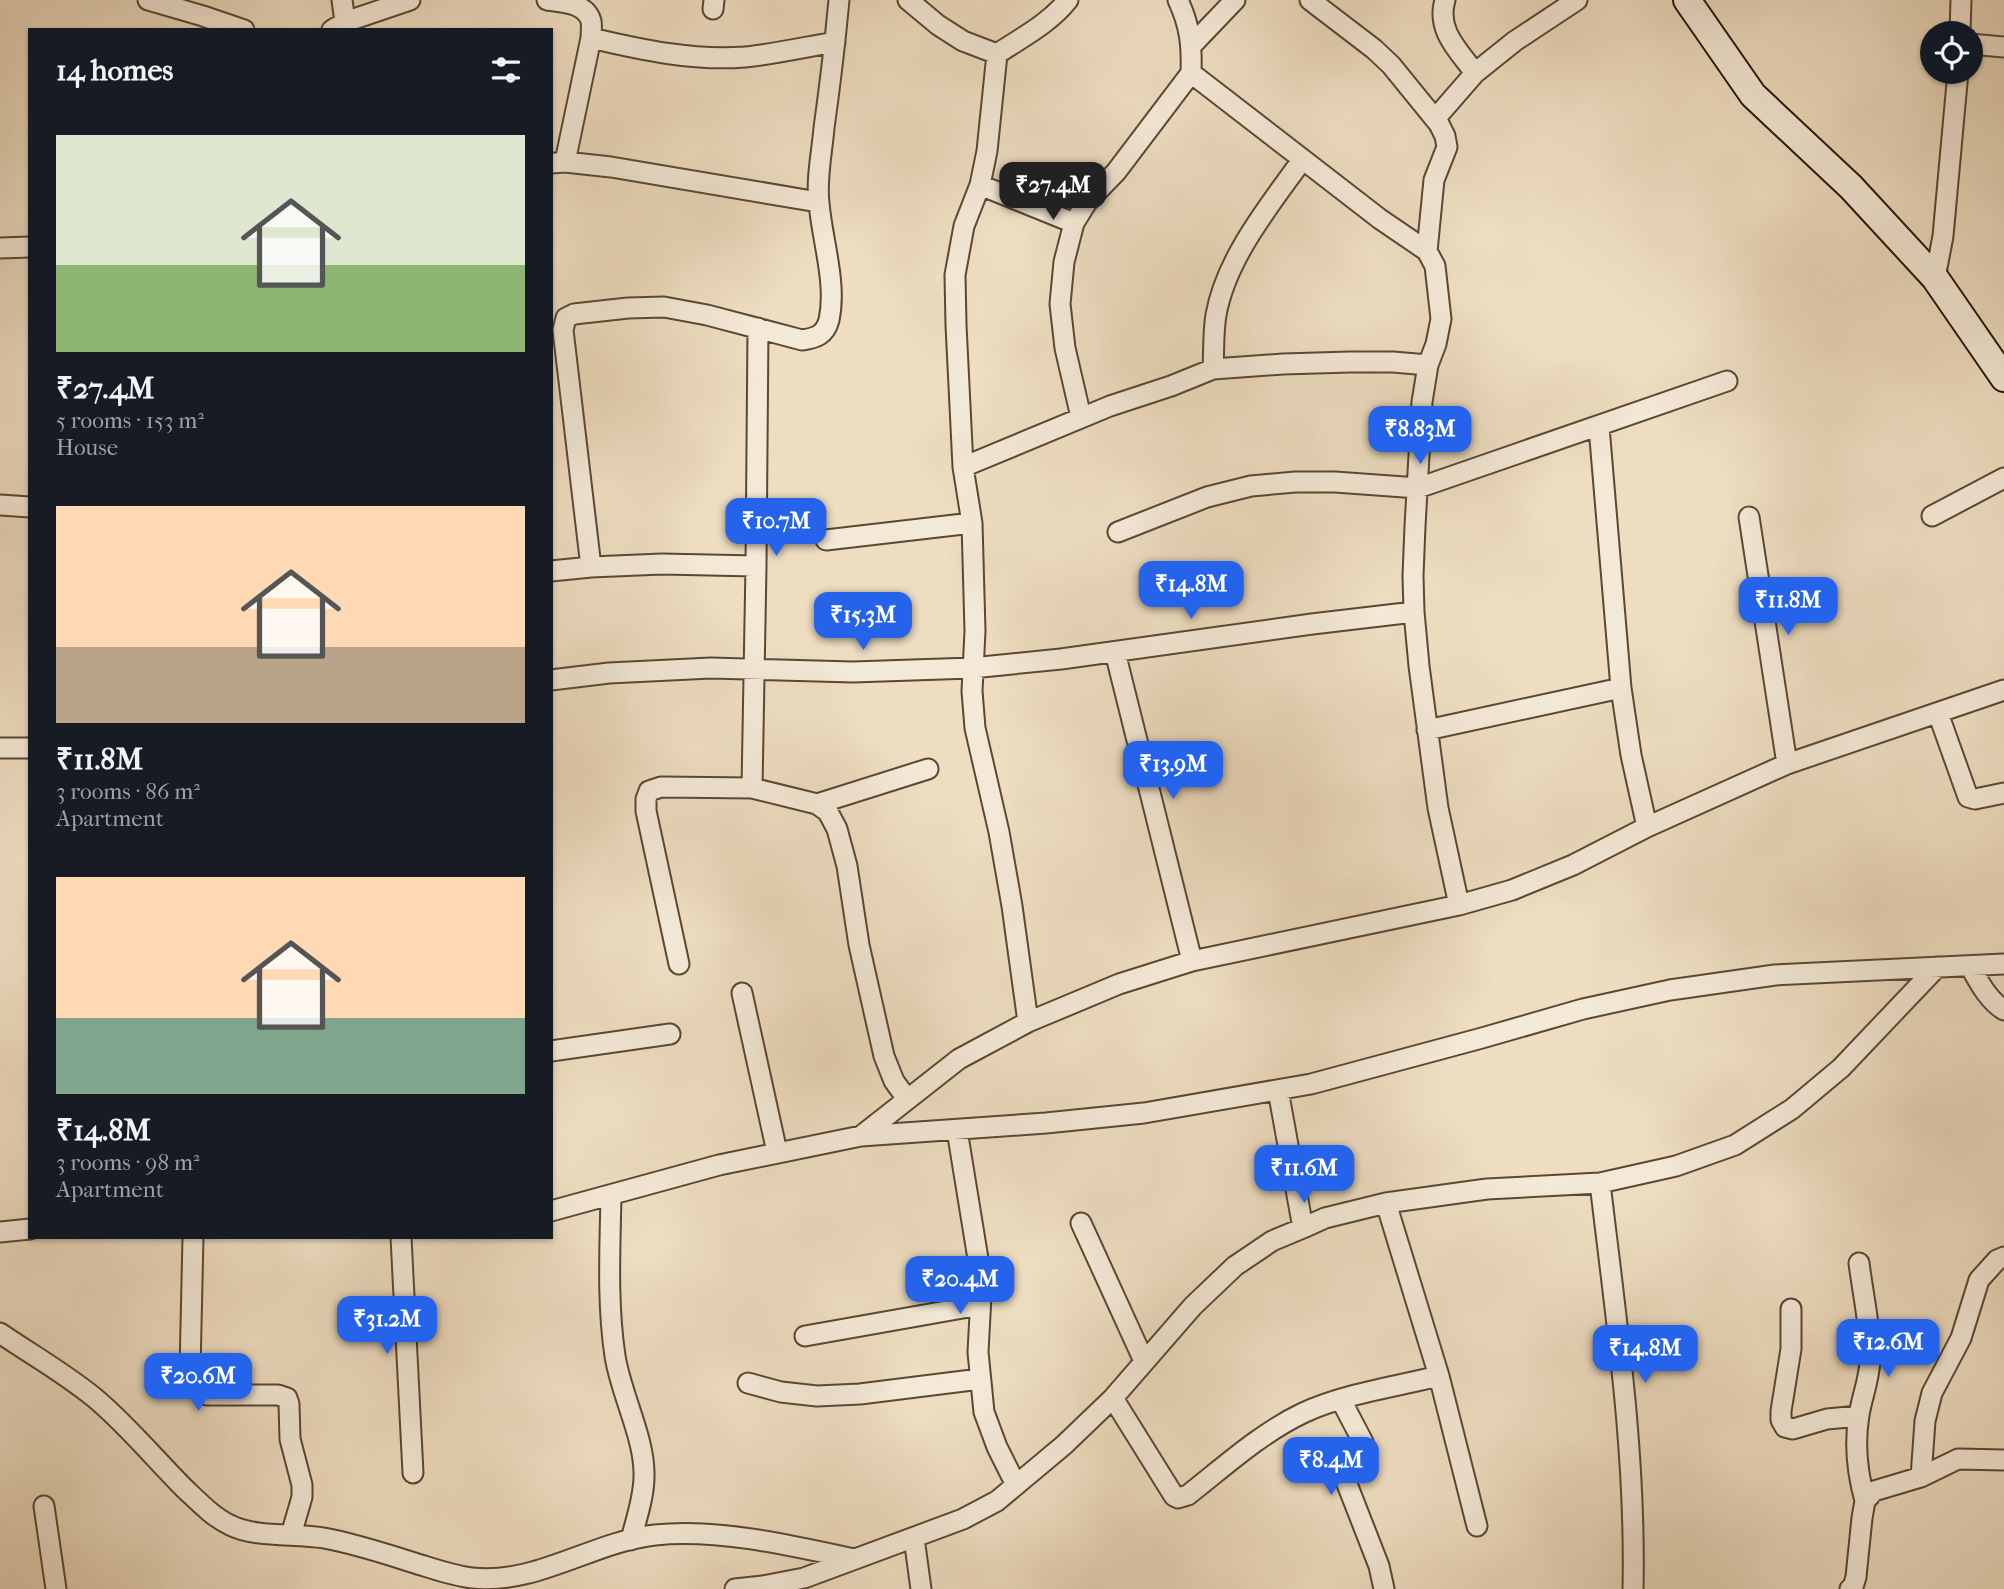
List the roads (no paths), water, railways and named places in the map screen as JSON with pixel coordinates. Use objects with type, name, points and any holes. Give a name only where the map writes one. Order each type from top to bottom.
[{"type":"main road","points":[[1687,0],[1753,95],[1851,187],[1935,278],[2004,378]]},
{"type":"street","points":[[148,0],[238,28]]},
{"type":"street","points":[[342,0],[338,26],[410,0]]},
{"type":"street","points":[[547,0],[587,4],[591,20],[591,38],[558,162],[682,178],[818,202]]},
{"type":"street","points":[[591,567],[563,330],[566,318],[574,314],[628,307],[664,307],[707,315],[802,340],[815,338],[825,332],[829,319],[830,287],[818,202],[839,0]]},
{"type":"street","points":[[908,0],[938,25],[963,41],[997,54]]},
{"type":"street","points":[[997,54],[1047,20],[1068,0]]},
{"type":"street","points":[[1081,417],[1065,348],[1060,304],[1064,262],[1074,223],[1087,202],[1116,172],[1191,73],[1192,45],[1188,24],[1178,0]]},
{"type":"street","points":[[1192,45],[1236,0]]},
{"type":"street","points":[[1310,0],[1374,48],[1391,65],[1435,119],[1445,136],[1447,147],[1434,180],[1427,251]]},
{"type":"street","points":[[1445,0],[1442,13],[1444,30],[1475,74]]},
{"type":"street","points":[[1435,119],[1475,74],[1515,41],[1577,0]]},
{"type":"street","points":[[1960,21],[1961,0]]},
{"type":"street","points":[[591,38],[644,50],[694,57],[744,57],[835,42]]},
{"type":"street","points":[[1983,45],[2004,47]]},
{"type":"street","points":[[997,54],[993,106],[980,185],[964,226],[955,275],[956,338],[964,467],[972,523],[975,631],[972,691],[975,728],[1002,844],[1028,1021]]},
{"type":"street","points":[[1191,73],[1380,219],[1427,251],[1435,266],[1441,319],[1428,365],[1422,402],[1413,576],[1414,612],[1438,808],[1459,905]]},
{"type":"street","points":[[1935,278],[1944,236],[1957,84]]},
{"type":"street","points":[[1213,369],[1216,313],[1237,258],[1253,228],[1302,160]]},
{"type":"street","points":[[980,185],[1074,223]]},
{"type":"street","points":[[0,248],[28,247]]},
{"type":"street","points":[[752,788],[758,328]]},
{"type":"street","points":[[964,467],[1081,417],[1213,369],[1283,363],[1393,362],[1428,365]]},
{"type":"street","points":[[1118,532],[1206,497],[1251,486],[1335,482],[1418,488],[1727,381]]},
{"type":"street","points":[[1599,427],[1621,688],[1631,755],[1647,827]]},
{"type":"street","points":[[1933,516],[2004,478]]},
{"type":"street","points":[[0,505],[28,507]]},
{"type":"street","points":[[1749,517],[1787,764]]},
{"type":"street","points":[[826,540],[972,523]]},
{"type":"street","points":[[553,571],[662,564],[756,566]]},
{"type":"street","points":[[553,680],[667,669],[853,673],[972,668],[1115,652],[1414,612]]},
{"type":"street","points":[[1115,652],[1192,961]]},
{"type":"street","points":[[1427,730],[1621,688]]},
{"type":"street","points":[[861,1136],[959,1059],[1028,1021],[1119,984],[1192,961],[1459,905],[1512,890],[1573,865],[1647,827],[1787,764],[2004,690]]},
{"type":"street","points":[[1938,713],[1968,797],[1975,799],[2004,793]]},
{"type":"street","points":[[0,748],[28,748]]},
{"type":"street","points":[[817,804],[928,769]]},
{"type":"street","points":[[679,964],[646,811],[649,791],[661,787],[752,788],[817,804],[828,812],[837,829],[847,866],[859,945],[884,1056],[894,1081],[907,1099]]},
{"type":"street","points":[[553,1210],[719,1165],[861,1136],[1144,1113],[1311,1084],[1583,1009],[1670,990],[1775,975],[2004,964]]},
{"type":"street","points":[[1970,965],[1983,989],[1998,1007],[2004,1010]]},
{"type":"street","points":[[736,1589],[804,1578],[963,1519],[997,1501],[1064,1446],[1113,1398],[1193,1306],[1235,1266],[1272,1241],[1303,1227],[1325,1218],[1386,1203],[1488,1189],[1600,1183],[1676,1166],[1735,1145],[1792,1109],[1841,1068],[1937,967]]},
{"type":"street","points":[[742,993],[777,1152]]},
{"type":"street","points":[[553,1051],[670,1034]]},
{"type":"street","points":[[1278,1090],[1303,1227]]},
{"type":"street","points":[[957,1130],[978,1258],[978,1352],[984,1412],[1016,1485]]},
{"type":"street","points":[[1600,1183],[1625,1382],[1634,1541],[1633,1589]]},
{"type":"street","points":[[611,1195],[610,1282],[615,1357],[643,1455],[642,1499],[631,1540]]},
{"type":"street","points":[[1386,1203],[1439,1376],[1476,1526]]},
{"type":"street","points":[[1081,1223],[1144,1361]]},
{"type":"street","points":[[0,1232],[28,1229]]},
{"type":"street","points":[[193,1239],[192,1382],[198,1391],[207,1395],[278,1395],[287,1398],[290,1439],[302,1485],[302,1497],[291,1535]]},
{"type":"street","points":[[401,1239],[413,1473]]},
{"type":"street","points":[[1921,1477],[1925,1421],[1932,1393],[1961,1338],[1979,1280],[1997,1260],[2004,1257]]},
{"type":"street","points":[[1850,1589],[1856,1577],[1865,1501],[1857,1474],[1856,1451],[1859,1416],[1870,1361],[1859,1263]]},
{"type":"street","points":[[805,1336],[980,1305]]},
{"type":"street","points":[[1791,1309],[1791,1349],[1781,1411],[1781,1420],[1785,1427],[1793,1429],[1827,1419],[1859,1416]]},
{"type":"street","points":[[0,1334],[50,1365],[96,1399],[193,1496],[217,1518],[233,1527],[252,1532],[323,1538],[472,1578],[509,1577],[539,1572],[613,1544],[656,1535],[702,1534],[792,1546],[854,1559]]},
{"type":"street","points":[[1113,1398],[1174,1496],[1178,1498],[1188,1494],[1275,1430],[1304,1413],[1341,1400],[1439,1376]]},
{"type":"street","points":[[748,1383],[781,1392],[817,1396],[860,1394],[980,1379]]},
{"type":"street","points":[[1341,1400],[1363,1442],[1364,1451],[1349,1468],[1347,1484],[1384,1589]]},
{"type":"street","points":[[1865,1501],[1874,1491],[1921,1477],[1958,1459],[2004,1460]]},
{"type":"street","points":[[44,1506],[56,1589]]},
{"type":"street","points":[[914,1538],[920,1589]]}]
